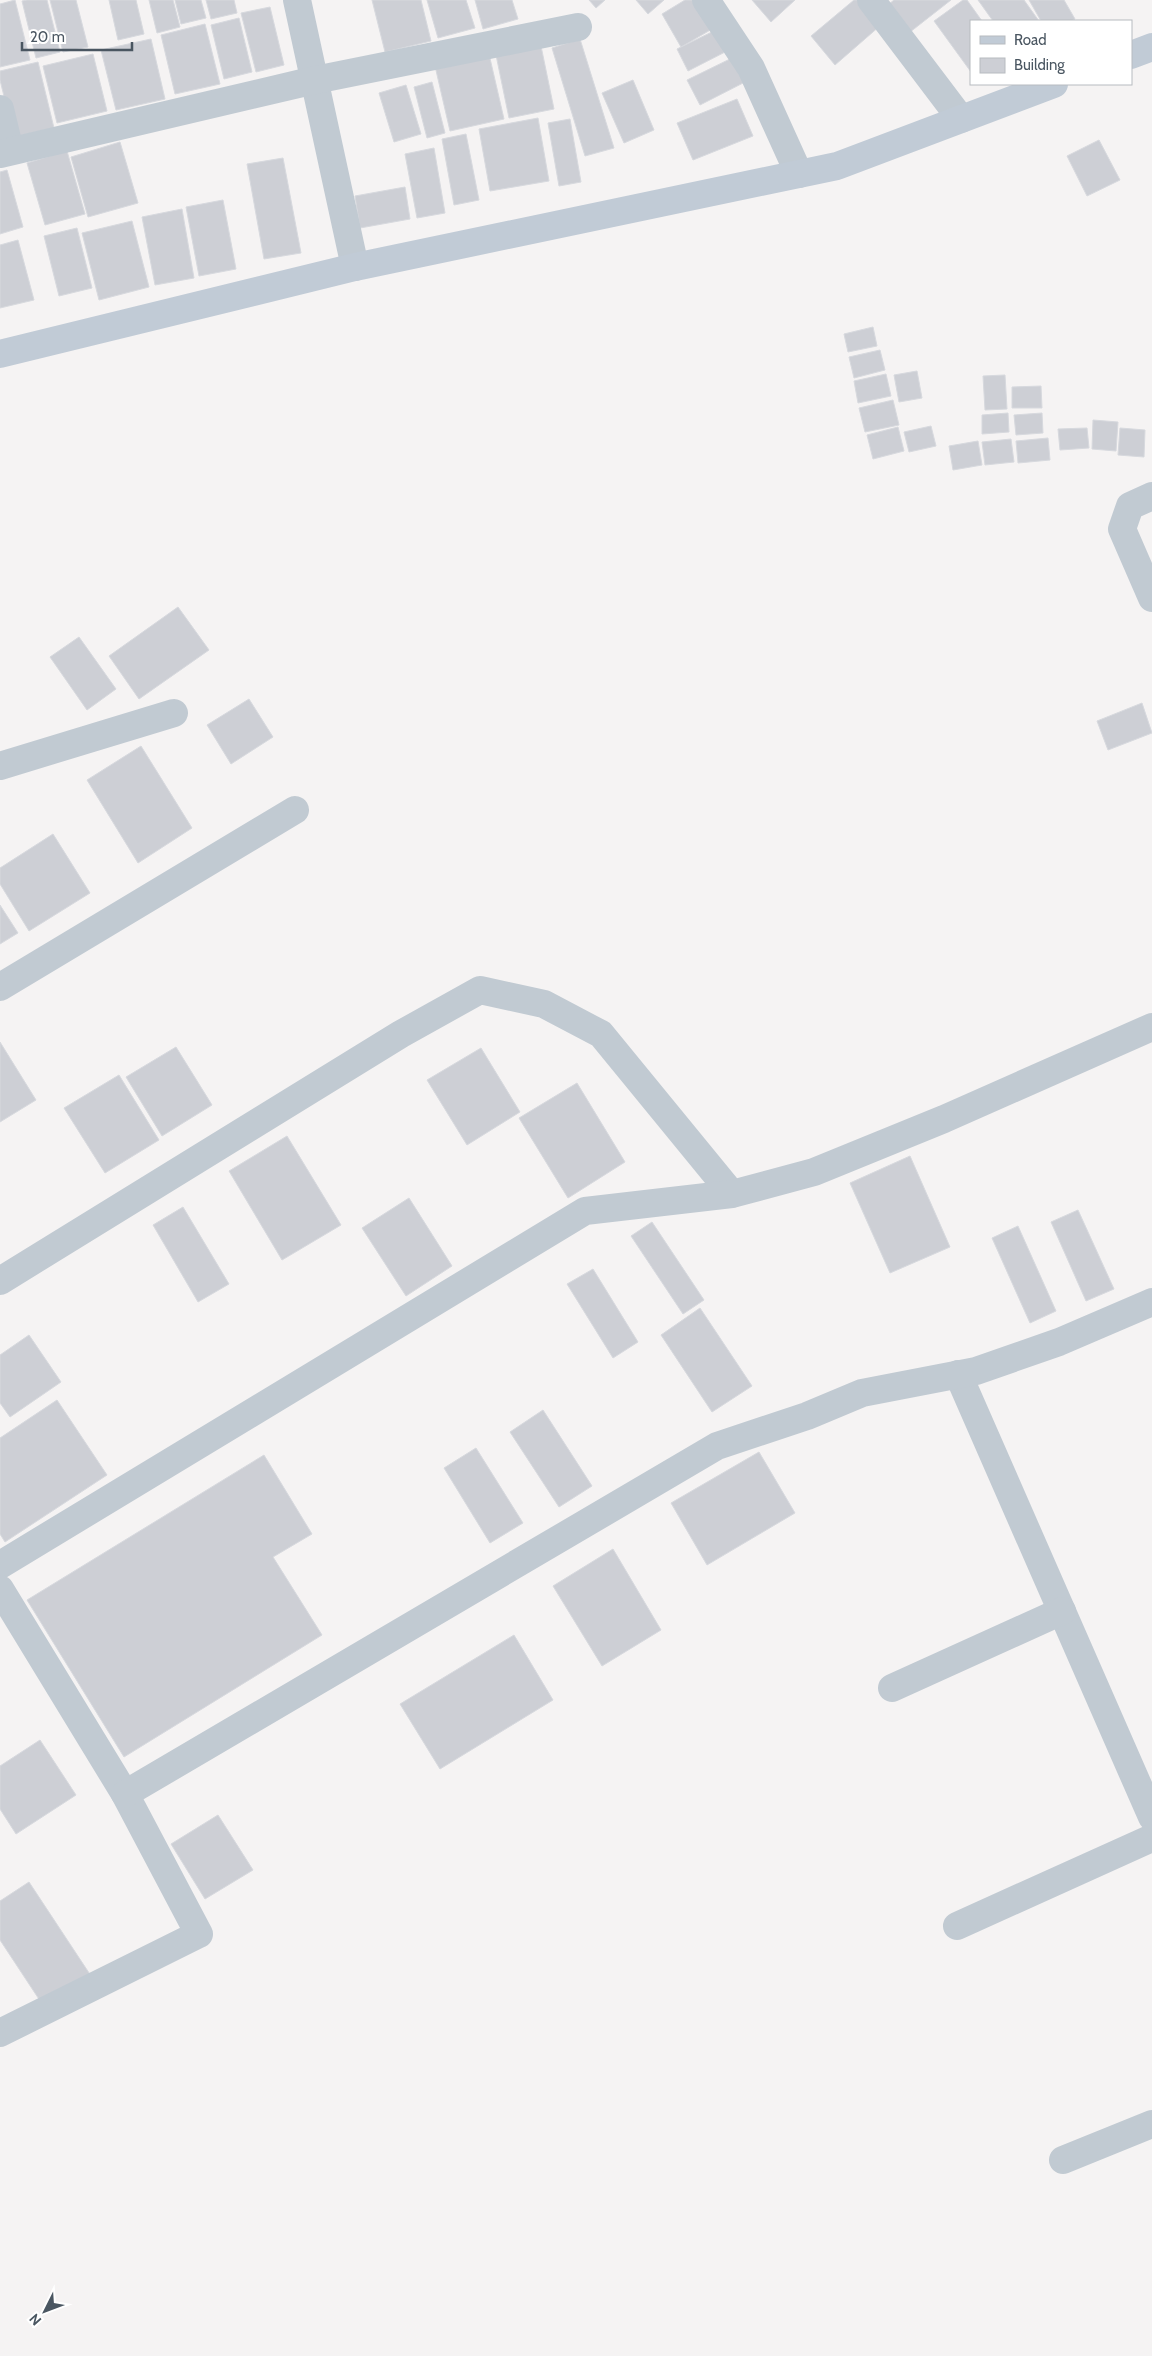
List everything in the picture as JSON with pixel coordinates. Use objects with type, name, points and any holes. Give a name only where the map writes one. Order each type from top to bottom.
[{"type":"main road","points":[[1132,55],[1152,47]]},
{"type":"main road","points":[[0,354],[355,267],[837,166],[1051,85]]},
{"type":"street","points":[[297,0],[355,267]]},
{"type":"street","points":[[706,0],[751,68],[799,174]]},
{"type":"street","points":[[872,0],[960,119]]},
{"type":"street","points":[[0,109],[5,152],[315,80],[578,27]]},
{"type":"street","points":[[1152,496],[1130,506],[1122,529],[1152,598]]},
{"type":"street","points":[[0,766],[174,713]]},
{"type":"street","points":[[0,987],[295,810]]},
{"type":"street","points":[[0,1281],[401,1034],[480,990],[544,1004],[601,1034],[732,1194]]},
{"type":"street","points":[[0,1566],[585,1211],[732,1194],[814,1172],[944,1119],[1152,1027]]},
{"type":"street","points":[[125,1794],[717,1446],[807,1416],[862,1393],[976,1371],[1059,1342],[1152,1302]]},
{"type":"street","points":[[958,1374],[1152,1817]]},
{"type":"street","points":[[0,1589],[125,1794],[199,1934],[0,2033]]},
{"type":"street","points":[[892,1688],[1062,1611]]},
{"type":"street","points":[[957,1926],[1152,1838]]},
{"type":"street","points":[[1063,2160],[1152,2124]]},
{"type":"building","points":[[15,0],[30,60],[0,67],[0,4]]},
{"type":"building","points":[[47,0],[60,52],[36,58],[22,1]]},
{"type":"building","points":[[50,0],[76,0],[88,47],[63,52]]},
{"type":"building","points":[[109,0],[136,0],[144,34],[118,40]]},
{"type":"building","points":[[149,0],[173,0],[180,27],[157,33]]},
{"type":"building","points":[[175,0],[201,0],[206,18],[181,24]]},
{"type":"building","points":[[206,0],[234,0],[237,13],[211,19]]},
{"type":"building","points":[[372,0],[421,0],[431,41],[385,52]]},
{"type":"building","points":[[427,0],[466,0],[475,28],[438,38]]},
{"type":"building","points":[[475,0],[512,0],[518,19],[483,29]]},
{"type":"building","points":[[589,0],[605,0],[596,8]]},
{"type":"building","points":[[636,0],[664,0],[648,14]]},
{"type":"building","points":[[685,0],[694,0],[712,29],[681,47],[662,14]]},
{"type":"building","points":[[752,0],[795,0],[771,22]]},
{"type":"building","points":[[854,0],[860,0],[881,25],[835,65],[811,36]]},
{"type":"building","points":[[894,0],[951,0],[905,36],[884,8]]},
{"type":"building","points":[[963,0],[967,0],[981,20],[970,20],[970,71],[934,21]]},
{"type":"building","points":[[978,0],[1024,0],[1038,20],[992,20]]},
{"type":"building","points":[[1029,0],[1064,0],[1075,19],[1073,20],[1040,20]]},
{"type":"building","points":[[270,7],[284,65],[256,72],[241,13]]},
{"type":"building","points":[[239,18],[252,72],[224,79],[211,25]]},
{"type":"building","points":[[205,24],[220,84],[175,94],[161,35]]},
{"type":"building","points":[[718,29],[729,50],[688,71],[677,49]]},
{"type":"building","points":[[151,39],[165,99],[116,110],[101,50]]},
{"type":"building","points":[[580,39],[614,148],[585,156],[552,48]]},
{"type":"building","points":[[541,46],[554,109],[509,118],[496,55]]},
{"type":"building","points":[[93,54],[107,111],[57,123],[43,66]]},
{"type":"building","points":[[489,54],[504,119],[450,131],[435,66]]},
{"type":"building","points":[[732,58],[745,82],[700,105],[687,80]]},
{"type":"building","points":[[38,62],[54,128],[14,137],[0,80],[0,71]]},
{"type":"building","points":[[633,80],[654,130],[624,143],[602,93]]},
{"type":"building","points":[[432,82],[445,133],[427,138],[414,87]]},
{"type":"building","points":[[406,85],[421,134],[394,142],[379,93]]},
{"type":"building","points":[[737,99],[753,136],[693,160],[677,123]]},
{"type":"building","points":[[538,118],[549,181],[490,191],[479,129]]},
{"type":"building","points":[[570,119],[581,182],[559,186],[548,123]]},
{"type":"building","points":[[466,134],[479,200],[454,205],[442,139]]},
{"type":"building","points":[[1099,140],[1120,180],[1087,196],[1067,156]]},
{"type":"building","points":[[120,142],[138,203],[88,217],[71,157]]},
{"type":"building","points":[[434,148],[445,213],[417,218],[405,154]]},
{"type":"building","points":[[67,151],[85,214],[45,225],[27,163]]},
{"type":"building","points":[[283,158],[301,253],[264,259],[247,164]]},
{"type":"building","points":[[7,170],[23,227],[0,234],[0,172]]},
{"type":"building","points":[[405,187],[410,219],[360,228],[355,196]]},
{"type":"building","points":[[223,200],[236,269],[199,276],[186,207]]},
{"type":"building","points":[[182,209],[194,278],[155,285],[142,217]]},
{"type":"building","points":[[132,221],[149,287],[99,300],[82,233]]},
{"type":"building","points":[[77,228],[92,288],[59,296],[44,236]]},
{"type":"building","points":[[18,240],[34,300],[0,308],[0,245]]},
{"type":"building","points":[[873,327],[877,346],[848,352],[844,334]]},
{"type":"building","points":[[880,350],[885,370],[854,378],[849,357]]},
{"type":"building","points":[[917,371],[922,398],[899,402],[894,375]]},
{"type":"building","points":[[886,374],[891,396],[858,403],[854,381]]},
{"type":"building","points":[[1005,375],[1007,409],[985,410],[983,376]]},
{"type":"building","points":[[1041,386],[1042,408],[1012,408],[1012,387]]},
{"type":"building","points":[[893,400],[899,425],[865,432],[859,408]]},
{"type":"building","points":[[1008,413],[1009,432],[982,434],[982,415]]},
{"type":"building","points":[[1042,413],[1043,433],[1016,435],[1014,415]]},
{"type":"building","points":[[1093,420],[1118,422],[1116,451],[1092,449]]},
{"type":"building","points":[[931,426],[936,446],[909,452],[904,432]]},
{"type":"building","points":[[898,427],[904,451],[873,459],[867,435]]},
{"type":"building","points":[[1087,428],[1089,448],[1060,450],[1058,429]]},
{"type":"building","points":[[1120,428],[1145,430],[1144,457],[1118,455]]},
{"type":"building","points":[[1048,438],[1050,460],[1018,463],[1016,441]]},
{"type":"building","points":[[1011,439],[1014,462],[985,465],[982,442]]},
{"type":"building","points":[[978,441],[982,465],[953,470],[949,446]]},
{"type":"building","points":[[178,607],[209,650],[139,699],[109,656]]},
{"type":"building","points":[[79,637],[116,689],[87,710],[50,657]]},
{"type":"building","points":[[249,699],[273,737],[231,764],[207,725]]},
{"type":"building","points":[[1142,703],[1152,733],[1108,750],[1097,721]]},
{"type":"building","points":[[141,746],[192,828],[138,863],[87,780]]},
{"type":"building","points":[[53,834],[90,893],[29,931],[0,884],[0,868]]},
{"type":"building","points":[[0,905],[18,933],[0,944]]},
{"type":"building","points":[[0,1042],[36,1100],[0,1122]]},
{"type":"building","points":[[176,1047],[212,1105],[162,1136],[126,1077]]},
{"type":"building","points":[[481,1048],[520,1112],[467,1145],[427,1080]]},
{"type":"building","points":[[119,1075],[159,1140],[105,1173],[64,1108]]},
{"type":"building","points":[[577,1083],[625,1162],[568,1198],[519,1118]]},
{"type":"building","points":[[287,1136],[341,1225],[282,1260],[229,1171]]},
{"type":"building","points":[[910,1156],[950,1247],[890,1273],[850,1183]]},
{"type":"building","points":[[409,1198],[452,1266],[406,1296],[362,1228]]},
{"type":"building","points":[[183,1207],[229,1284],[198,1302],[153,1225]]},
{"type":"building","points":[[1078,1210],[1114,1289],[1086,1301],[1051,1222]]},
{"type":"building","points":[[652,1222],[704,1300],[683,1314],[631,1236]]},
{"type":"building","points":[[1018,1226],[1056,1311],[1030,1323],[992,1238]]},
{"type":"building","points":[[593,1269],[638,1342],[613,1358],[567,1284]]},
{"type":"building","points":[[700,1308],[752,1386],[712,1412],[661,1335]]},
{"type":"building","points":[[29,1335],[61,1382],[10,1417],[0,1403],[0,1355]]},
{"type":"building","points":[[57,1400],[107,1475],[5,1542],[0,1534],[0,1438]]},
{"type":"building","points":[[543,1410],[592,1486],[559,1507],[510,1432]]},
{"type":"building","points":[[476,1448],[523,1523],[490,1543],[444,1468]]},
{"type":"building","points":[[759,1452],[795,1513],[707,1565],[671,1503]]},
{"type":"building","points":[[264,1455],[312,1534],[273,1557],[322,1635],[124,1757],[27,1600]]},
{"type":"building","points":[[613,1549],[661,1630],[602,1666],[553,1586]]},
{"type":"building","points":[[514,1635],[553,1700],[440,1769],[400,1704]]},
{"type":"building","points":[[40,1740],[76,1795],[16,1834],[0,1809],[0,1766]]},
{"type":"building","points":[[218,1815],[253,1870],[205,1899],[171,1844]]},
{"type":"building","points":[[29,1882],[99,1988],[52,2019],[0,1940],[0,1901]]}]
